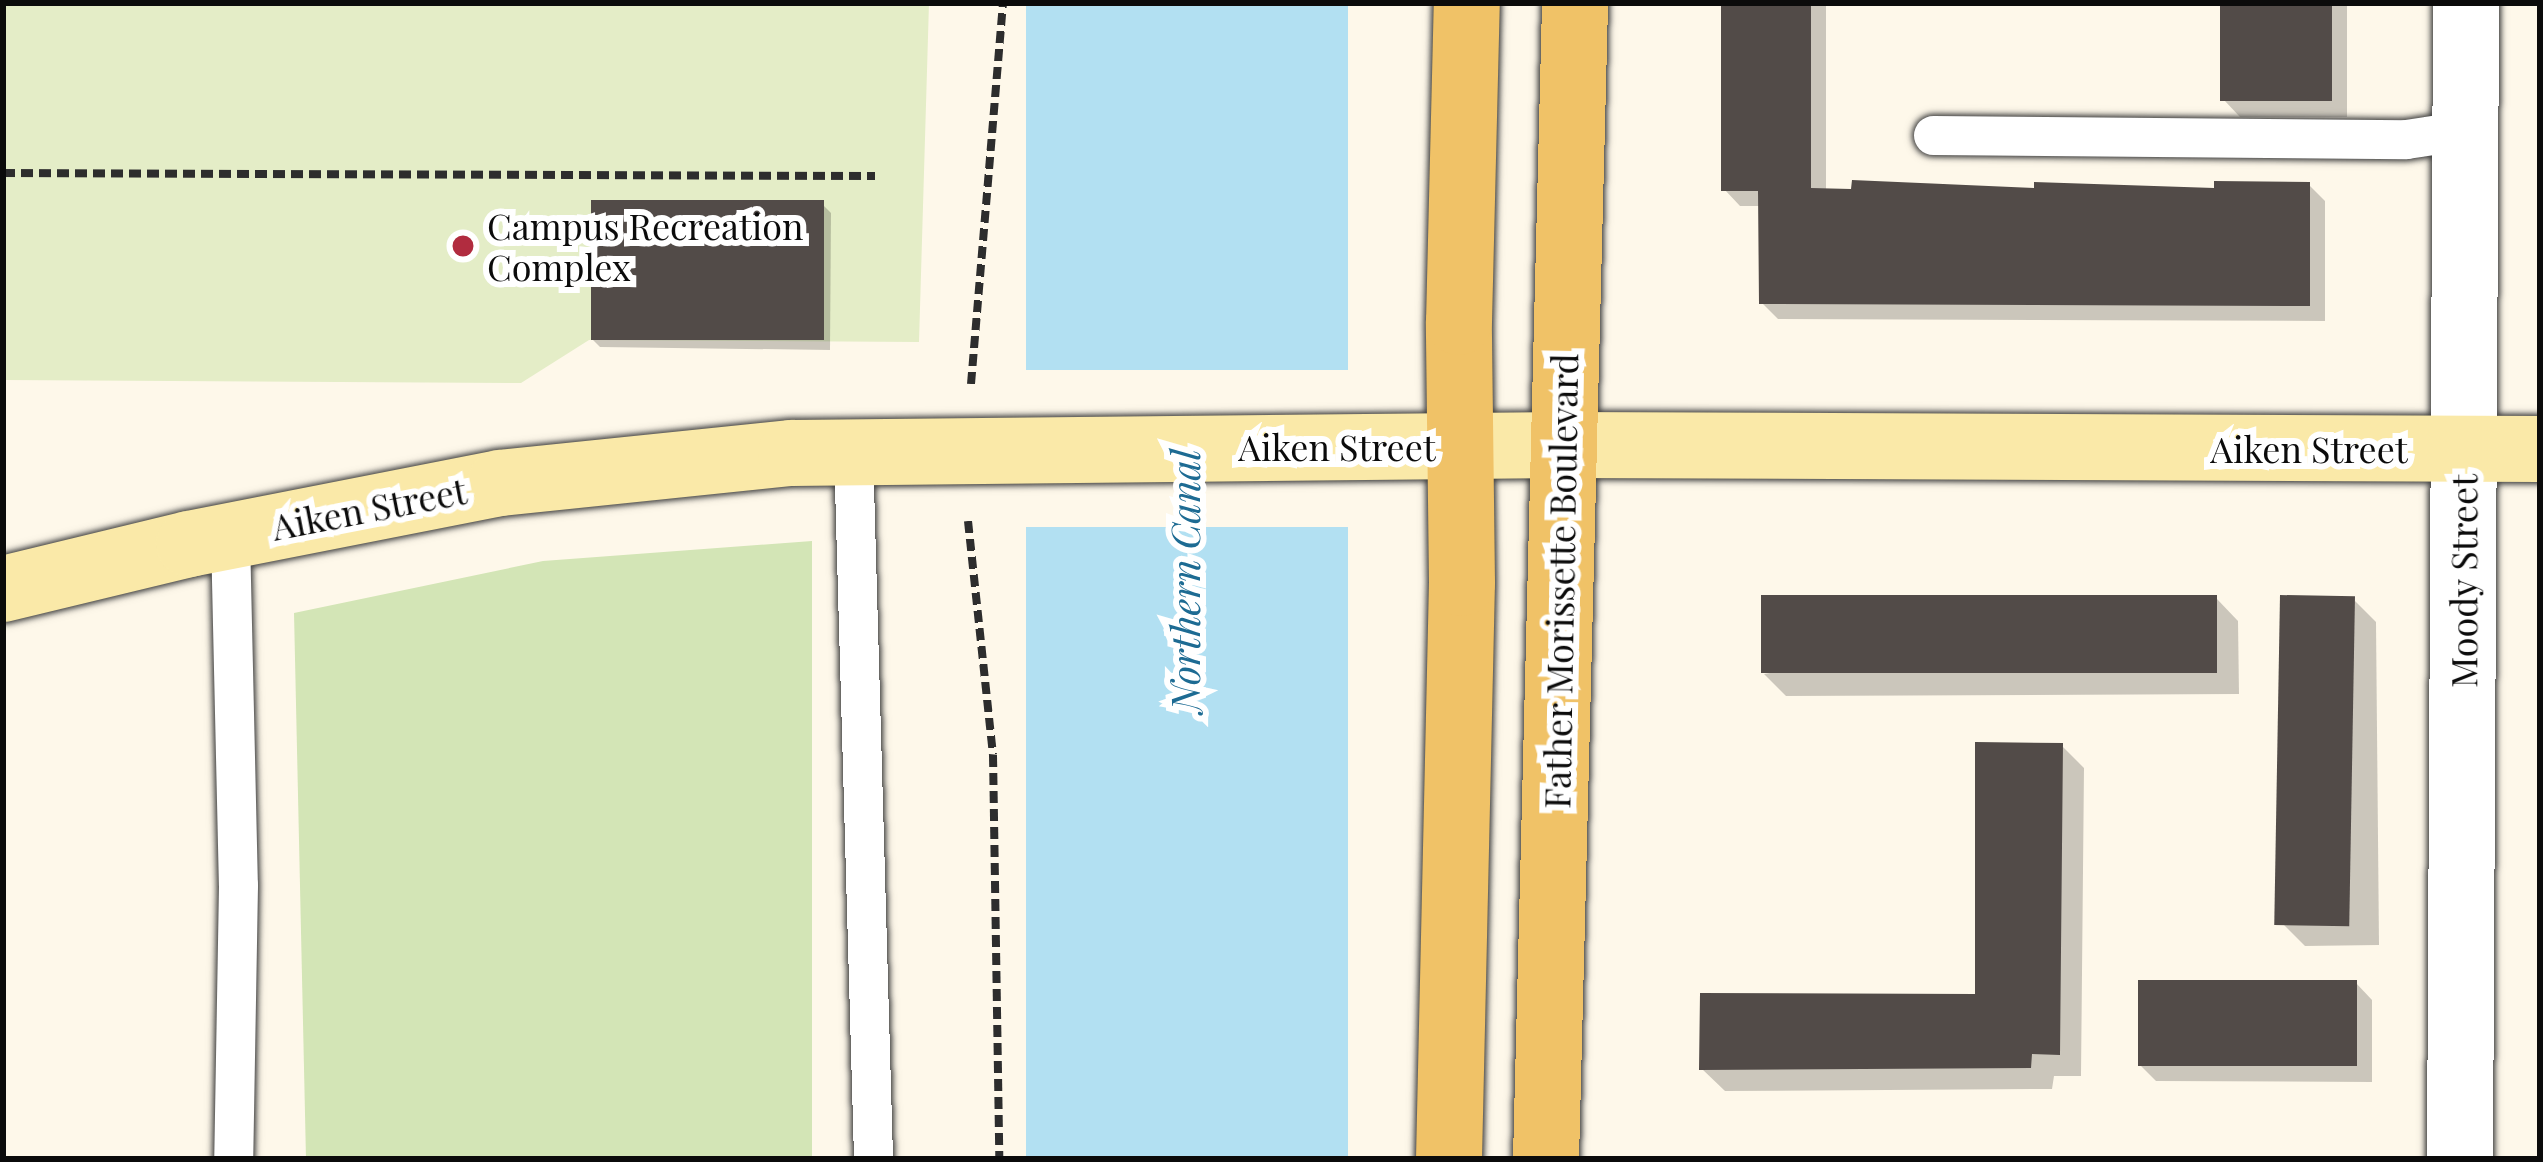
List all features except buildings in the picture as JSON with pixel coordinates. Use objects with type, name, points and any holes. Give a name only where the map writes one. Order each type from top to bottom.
[{"type":"main road","points":[[1449,1159],[1467,3]]},
{"type":"main road","name":"Father Morissette Boulevard","points":[[1546,1159],[1575,3]]},
{"type":"main road","name":"Aiken Street","points":[[3,589],[230,536],[500,483],[853,450],[1563,445],[2540,449]]},
{"type":"street","name":"Moody Street","points":[[2460,1159],[2466,3]]},
{"type":"lane","points":[[1933,135],[2406,139],[2465,130]]},
{"type":"lane","points":[[853,450],[873,1159]]},
{"type":"lane","points":[[230,536],[238,885],[233,1159]]},
{"type":"path","points":[[970,389],[1003,3]]},
{"type":"path","points":[[3,173],[875,176]]},
{"type":"path","points":[[968,514],[993,755],[999,1159]]},
{"type":"green space","name":"Campus Recreation Complex","points":[[3,3],[929,3],[919,342],[589,340],[521,383],[3,380]]},
{"type":"green space","points":[[812,541],[812,1159],[306,1159],[294,613],[543,561]]},
{"type":"water","name":"Northern Canal","points":[[1026,3],[1348,3],[1348,1159],[1026,1159]]},
{"type":"pier","points":[[1019,370],[1353,370],[1353,527],[1019,527]]},
{"type":"place","name":"Campus Recreation Complex","points":[[463,246]]}]
